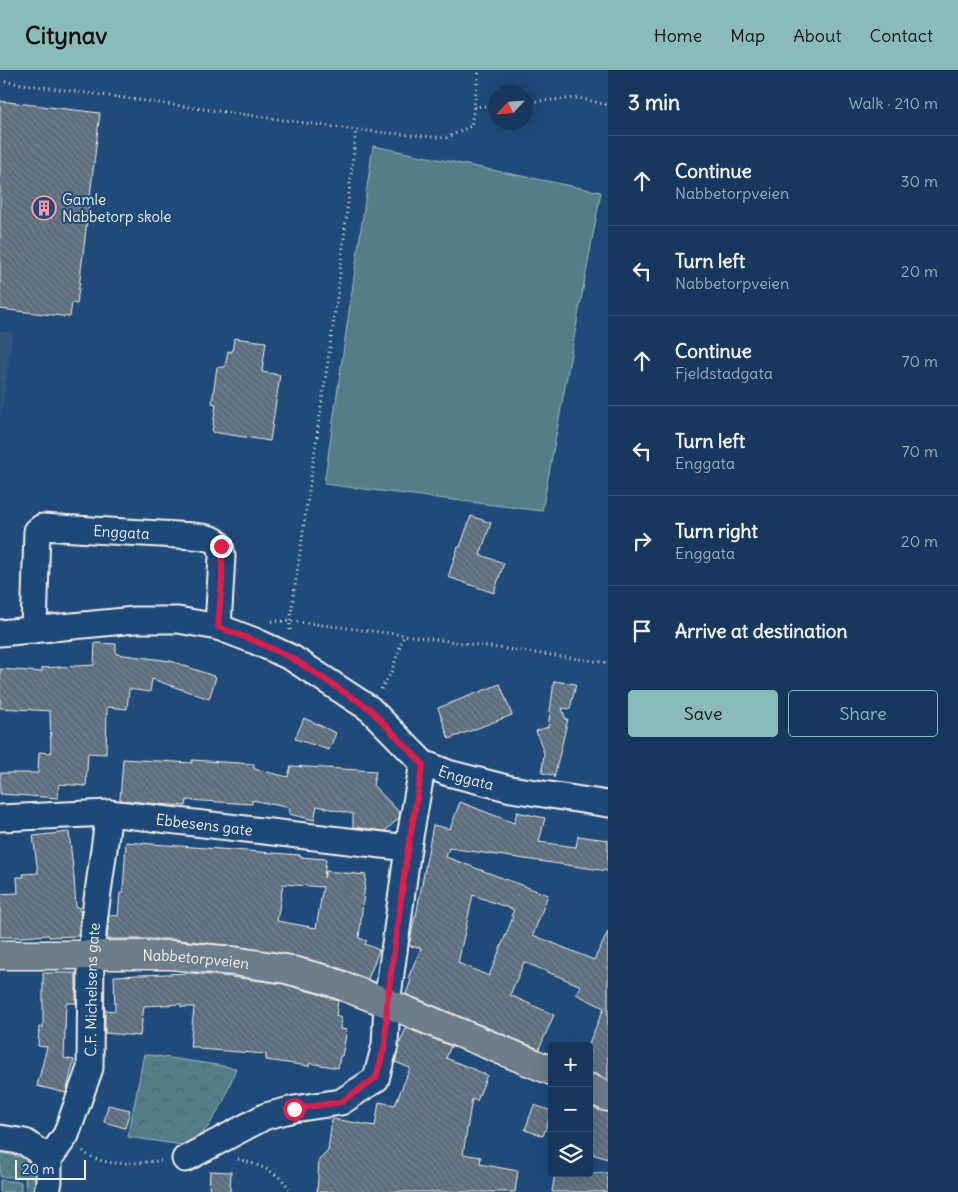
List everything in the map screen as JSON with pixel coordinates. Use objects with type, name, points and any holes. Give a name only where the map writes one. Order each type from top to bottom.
[{"type":"main road","name":"Nabbetorpveien","points":[[0,955],[171,955],[233,961],[277,968],[327,980],[548,1069]]},
{"type":"main road","points":[[593,1090],[608,1096]]},
{"type":"street","name":"Enggata","points":[[34,630],[37,531],[42,527],[194,536],[217,541],[222,550],[218,627]]},
{"type":"street","name":"Enggata","points":[[0,634],[136,620],[178,620],[218,627],[292,658],[370,709],[423,764],[448,773],[511,789],[608,804]]},
{"type":"street","points":[[185,1159],[266,1116],[294,1109],[341,1102],[376,1078],[385,1045],[387,1003],[408,848],[423,764]]},
{"type":"street","name":"Ebbesens gate","points":[[0,818],[109,812],[408,848]]},
{"type":"street","name":"C.F. Michelsens gate","points":[[49,1159],[66,1135],[90,1068],[91,954],[109,812]]},
{"type":"street","points":[[0,1138],[25,1142],[49,1159],[47,1192]]},
{"type":"path","points":[[0,81],[356,130],[446,138],[471,126],[479,70]]},
{"type":"path","points":[[533,101],[578,98],[608,105]]},
{"type":"path","points":[[474,107],[488,106]]},
{"type":"path","points":[[292,658],[290,621],[338,291],[356,130]]},
{"type":"path","points":[[265,620],[290,621],[404,635],[608,663]]},
{"type":"path","points":[[370,709],[391,673],[404,635]]},
{"type":"path","points":[[66,1135],[88,1155],[103,1161],[124,1163],[185,1159]]},
{"type":"path","points":[[219,1141],[232,1157],[250,1162],[278,1175],[291,1192]]},
{"type":"shaded area","points":[[0,331],[13,332],[0,422]]},
{"type":"green space","points":[[373,146],[601,192],[542,511],[324,484]]},
{"type":"green space","points":[[144,1054],[236,1068],[223,1103],[208,1127],[189,1146],[128,1137]]},
{"type":"green space","points":[[0,1153],[38,1158],[39,1192],[26,1192],[25,1177],[0,1177]]},
{"type":"green space","points":[[0,1180],[21,1182],[21,1192],[0,1192]]},
{"type":"building","name":"Gamle Nabbetorp skole","points":[[0,101],[100,113],[77,304],[72,303],[70,317],[0,309]]},
{"type":"building","points":[[234,338],[266,342],[262,372],[280,375],[270,441],[212,432],[216,404],[212,403],[217,367],[225,367],[228,351],[232,352]]},
{"type":"building","points":[[471,516],[491,523],[480,555],[504,563],[494,593],[448,577]]},
{"type":"building","points":[[95,643],[116,644],[116,654],[171,661],[216,677],[209,699],[152,679],[150,692],[129,689],[127,709],[107,707],[106,754],[88,753],[86,786],[59,784],[58,798],[0,794],[0,773],[38,773],[39,752],[51,753],[50,711],[0,708],[0,669],[42,672],[42,668],[94,665]]},
{"type":"building","points":[[554,681],[576,684],[570,709],[562,708],[566,720],[568,719],[554,778],[553,775],[542,773],[544,753],[536,731],[548,727]]},
{"type":"building","points":[[500,684],[512,715],[449,739],[438,708]]},
{"type":"building","points":[[304,718],[336,733],[329,750],[295,739]]},
{"type":"building","points":[[123,759],[192,763],[192,760],[254,764],[254,769],[288,777],[291,766],[376,771],[373,785],[400,813],[399,818],[385,831],[353,827],[353,814],[317,806],[314,820],[289,814],[290,808],[252,800],[252,804],[187,800],[186,806],[120,800]]},
{"type":"building","points":[[460,802],[514,823],[517,812],[545,818],[539,842],[576,847],[578,836],[608,840],[608,871],[449,848],[446,857],[548,895],[533,935],[594,960],[608,932],[608,1080],[593,1074],[593,1042],[589,1042],[604,1008],[576,994],[581,986],[524,962],[510,995],[554,1015],[539,1049],[406,994],[411,980],[408,978],[421,948],[409,946],[433,825],[450,829]],"holes":[[[473,895],[514,910],[511,916],[513,917],[489,976],[458,963]]]},
{"type":"building","points":[[69,832],[76,907],[79,907],[79,911],[81,911],[78,936],[0,937],[0,894],[18,893],[17,877],[24,877],[23,874],[38,873],[33,836]]},
{"type":"building","points":[[126,842],[300,855],[300,857],[326,859],[324,878],[326,871],[366,875],[359,938],[367,941],[365,944],[379,950],[368,979],[331,965],[288,954],[172,939],[107,939],[109,915],[118,916],[120,893],[123,893]],"holes":[[[283,884],[323,887],[316,928],[277,921]]]},
{"type":"building","points":[[43,973],[76,973],[76,1003],[66,1003],[64,1058],[74,1060],[66,1093],[37,1086],[47,1047],[38,1046],[39,1027],[43,1027]]},
{"type":"building","points":[[191,973],[283,984],[338,1001],[336,1016],[341,1018],[340,1029],[347,1030],[338,1068],[310,1063],[309,1066],[266,1060],[266,1054],[190,1047],[194,1007],[181,1007],[181,1004],[144,1006],[140,1036],[105,1033],[105,1010],[115,1011],[114,976]]},
{"type":"building","points":[[406,1028],[451,1046],[446,1058],[487,1075],[477,1101],[472,1099],[463,1154],[481,1157],[480,1164],[518,1171],[515,1192],[317,1192],[319,1160],[328,1151],[332,1119],[375,1126],[379,1102],[395,1105],[410,1068],[395,1062]]},
{"type":"building","points":[[108,1105],[130,1110],[125,1128],[104,1122]]},
{"type":"building","points":[[534,1105],[548,1110],[548,1122],[543,1136],[525,1130]]},
{"type":"building","points":[[593,1107],[608,1112],[608,1159],[593,1154]]},
{"type":"building","points":[[210,1171],[231,1172],[230,1192],[209,1192]]},
{"type":"building","points":[[593,1173],[608,1173],[608,1192],[552,1192],[554,1177],[593,1177]]},
{"type":"place","name":"Gamle Nabbetorp skole","points":[[44,208]]},
{"type":"route","points":[[221,546],[222,581],[218,627],[292,658],[370,709],[423,764],[408,848],[387,1003],[385,1045],[376,1078],[341,1102],[294,1109]]}]
